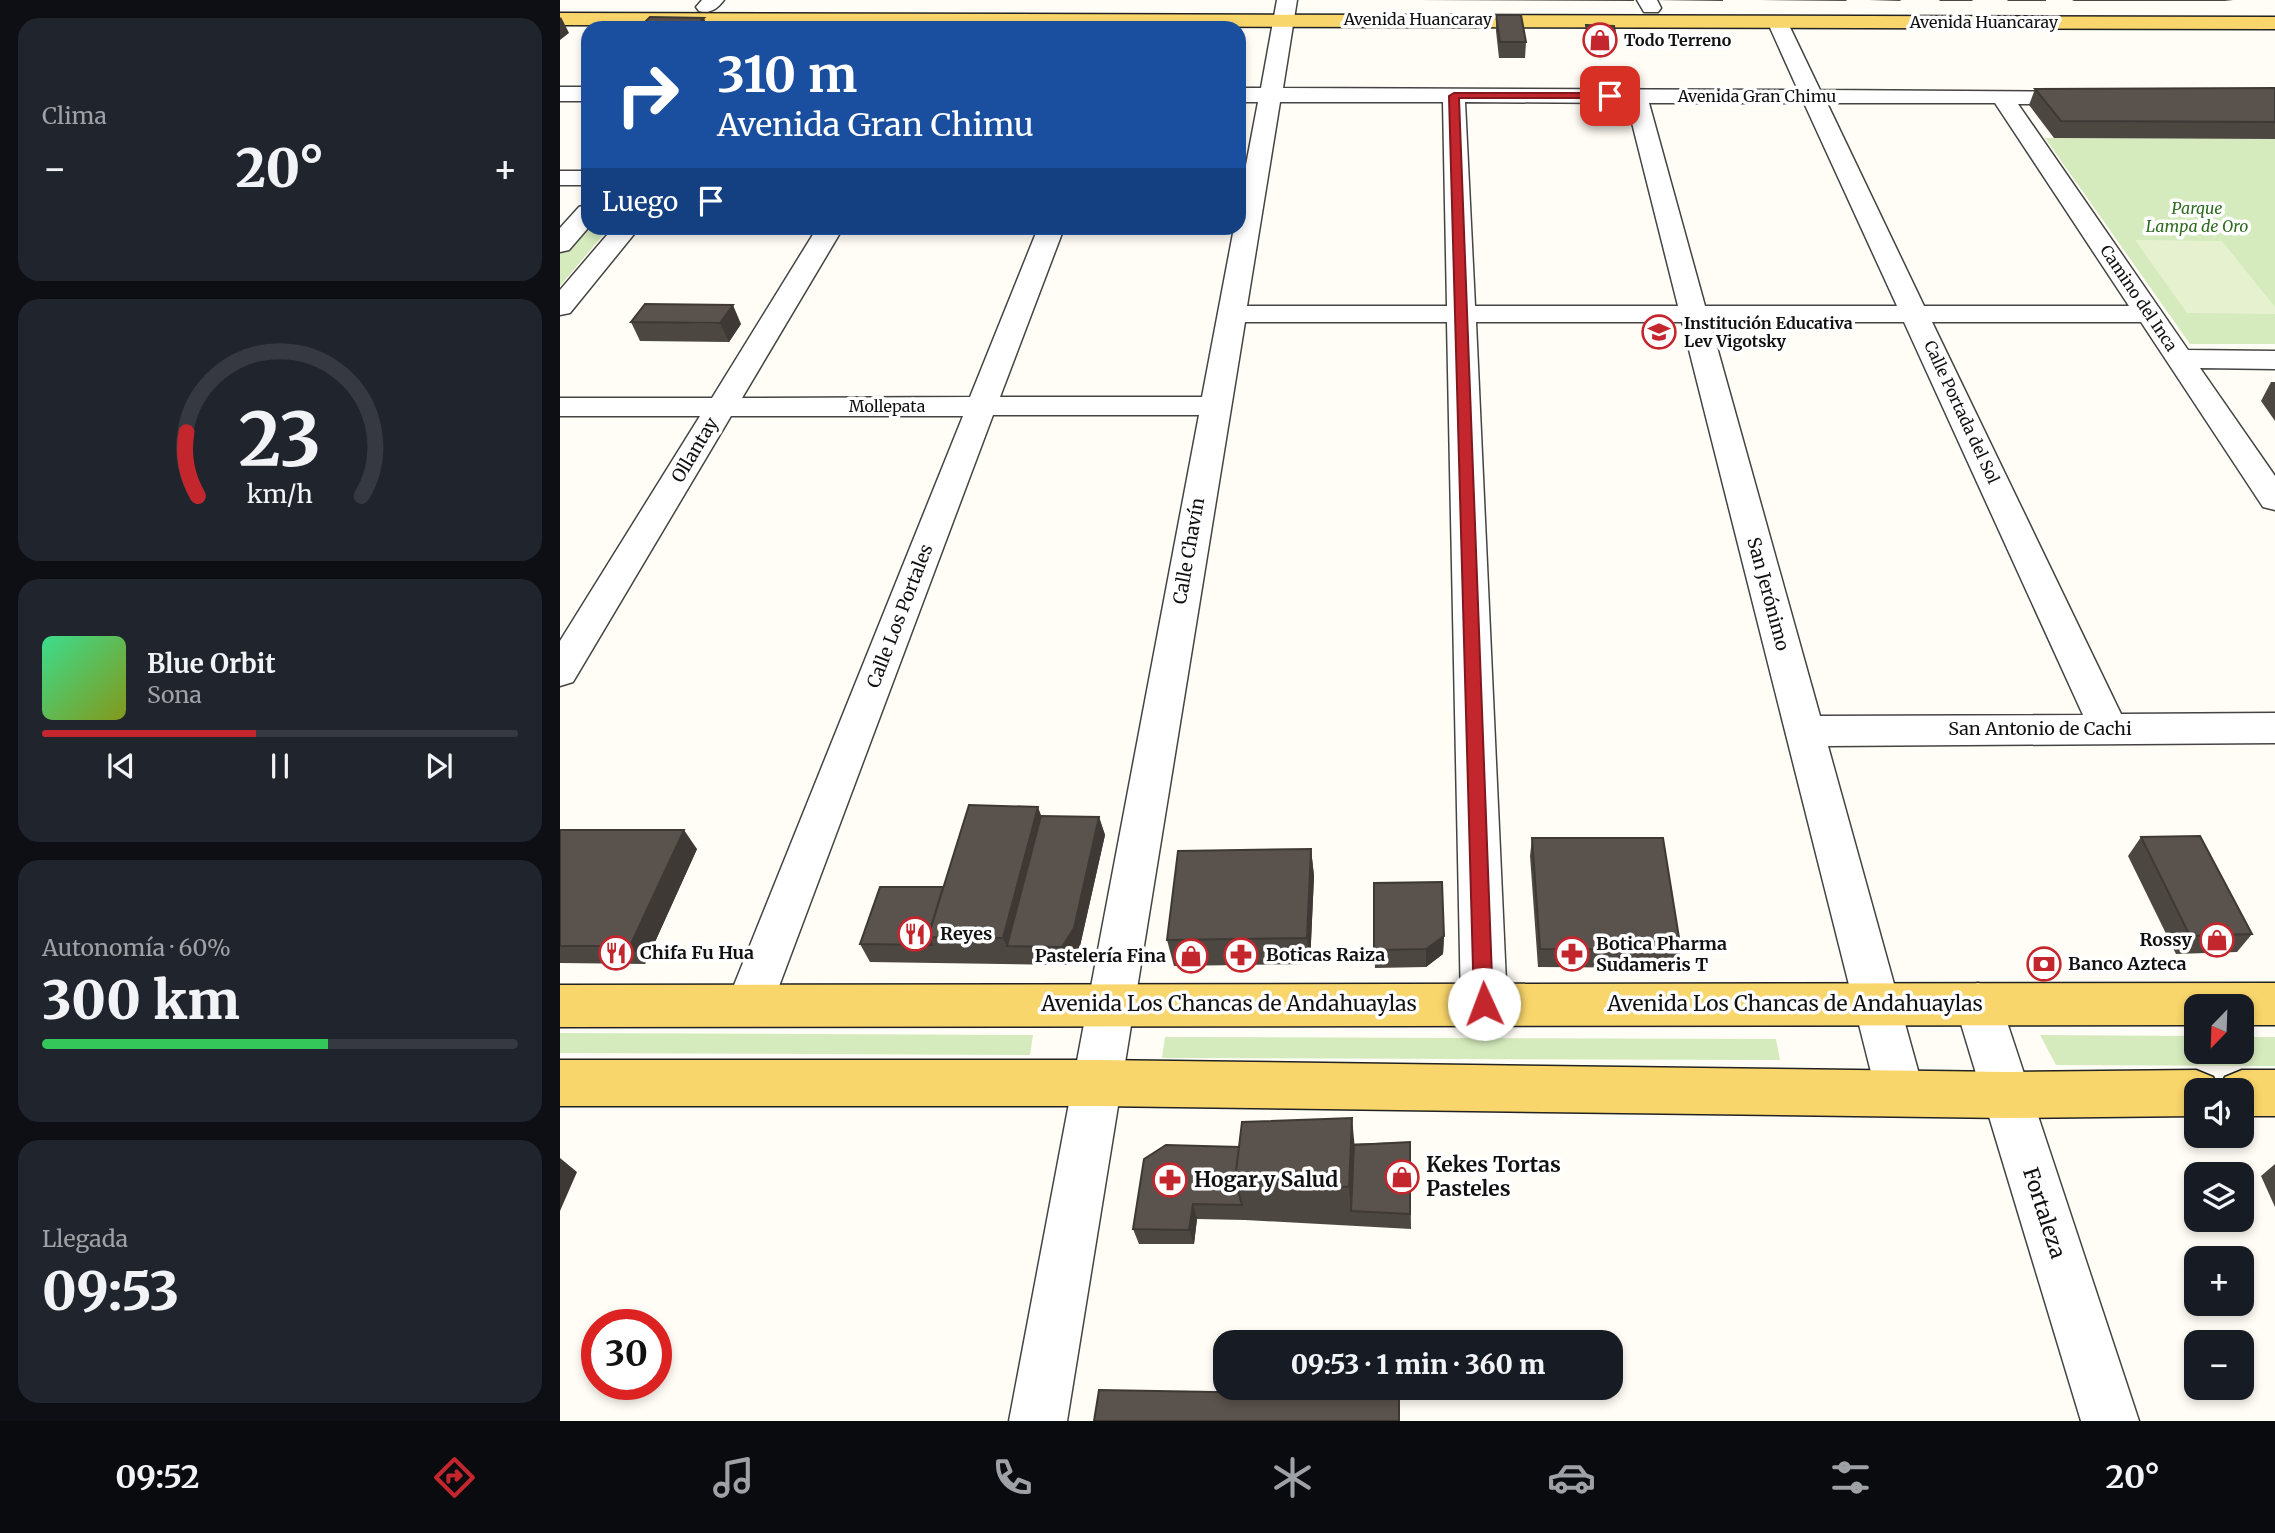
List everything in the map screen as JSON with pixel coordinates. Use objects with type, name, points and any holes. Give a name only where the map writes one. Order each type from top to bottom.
[{"type":"main road","name":"Avenida Huancaray","points":[[560,7],[710,4],[1285,9],[1777,21],[2275,23]]},
{"type":"main road","name":"Avenida Huancaray","points":[[864,21],[1285,9],[1649,4],[2275,10]]},
{"type":"main road","name":"Avenida Huancaray","points":[[560,19],[658,21]]},
{"type":"main road","name":"Avenida Los Chancas de Andahuaylas","points":[[560,1006],[1110,1003],[2275,1004]]},
{"type":"main road","points":[[560,1083],[1096,1083],[2007,1095],[2184,1093]]},
{"type":"main road","points":[[2254,1093],[2275,1093]]},
{"type":"street","name":"Calle Chavín","points":[[1246,171],[1254,95],[1285,9]]},
{"type":"street","name":"Calle Portada del Sol","points":[[1777,21],[1917,314],[2109,729]]},
{"type":"street","points":[[560,94],[581,94]]},
{"type":"street","name":"Avenida Gran Chimu","points":[[1254,95],[2111,97]]},
{"type":"street","points":[[1454,96],[1484,1004]]},
{"type":"street","name":"San Jerónimo","points":[[1636,96],[1900,1092]]},
{"type":"street","name":"Camino del Inca","points":[[2002,97],[2275,500]]},
{"type":"street","points":[[560,178],[581,178]]},
{"type":"street","points":[[560,244],[581,220]]},
{"type":"street","points":[[560,307],[620,235]]},
{"type":"street","name":"Ollantay","points":[[560,672],[826,235]]},
{"type":"street","name":"Calle Los Portales","points":[[749,1005],[1048,235]]},
{"type":"street","name":"Calle Chavín","points":[[1038,1421],[1231,314],[1239,235]]},
{"type":"street","points":[[1231,314],[2149,314]]},
{"type":"street","points":[[2180,359],[2275,360]]},
{"type":"street","name":"Mollepata","points":[[560,407],[1214,406]]},
{"type":"street","name":"San Antonio de Cachi","points":[[1804,731],[2275,728]]},
{"type":"street","name":"Fortaleza","points":[[1978,1004],[2110,1421]]},
{"type":"green space","name":"Parque Lampa de Oro","points":[[2045,138],[2275,139],[2275,344],[2190,344]]},
{"type":"green space","points":[[581,229],[581,235],[603,235],[560,286],[560,254]]},
{"type":"green space","points":[[2135,240],[2222,241],[2275,307],[2275,314],[2187,313]]},
{"type":"green space","points":[[560,1033],[1033,1035],[1030,1055],[560,1053]]},
{"type":"green space","points":[[2040,1035],[2184,1036],[2184,1064],[2254,1064],[2254,1037],[2275,1037],[2275,1066],[2056,1065]]},
{"type":"green space","points":[[1165,1037],[1776,1039],[1780,1060],[1162,1058]]},
{"type":"building","points":[[1496,15],[1521,15],[1526,42],[1500,42]]},
{"type":"building","points":[[650,17],[704,18],[701,21],[646,21]]},
{"type":"building","points":[[1586,25],[1614,26],[1616,38],[1588,38]]},
{"type":"building","points":[[2275,88],[2275,122],[2061,121],[2035,89]]},
{"type":"building","points":[[645,304],[733,305],[720,323],[631,322]]},
{"type":"building","points":[[969,805],[1038,807],[1003,938],[928,937]]},
{"type":"building","points":[[1041,816],[1099,817],[1074,928],[1062,947],[1007,946]]},
{"type":"building","points":[[560,830],[684,830],[630,946],[560,946]]},
{"type":"building","points":[[2200,836],[2252,934],[2190,936],[2141,837]]},
{"type":"building","points":[[1532,838],[1663,838],[1681,950],[1540,949]]},
{"type":"building","points":[[1311,849],[1307,938],[1167,940],[1178,851]]},
{"type":"building","points":[[1442,882],[1444,936],[1426,949],[1374,950],[1374,883]]},
{"type":"building","points":[[880,887],[943,887],[928,937],[932,945],[860,944]]},
{"type":"building","points":[[1352,1118],[1349,1187],[1235,1180],[1242,1122]]},
{"type":"building","points":[[1410,1142],[1410,1214],[1351,1211],[1354,1145]]},
{"type":"building","points":[[1166,1145],[1239,1147],[1235,1180],[1242,1205],[1193,1204],[1189,1230],[1133,1229],[1144,1159]]},
{"type":"building","points":[[1099,1390],[1213,1392],[1213,1400],[1399,1400],[1399,1421],[1094,1421]]},
{"type":"place","name":"Todo Terreno","points":[[1600,40]]},
{"type":"place","name":"Institución Educativa Lev Vigotsky","points":[[1659,332]]},
{"type":"place","name":"Reyes","points":[[915,934]]},
{"type":"place","name":"Rossy","points":[[2217,940]]},
{"type":"place","name":"Chifa Fu Hua","points":[[616,953]]},
{"type":"place","name":"Botica Pharma Sudameris T","points":[[1572,954]]},
{"type":"place","name":"Boticas Raiza","points":[[1241,955]]},
{"type":"place","name":"Pastelería Fina","points":[[1191,956]]},
{"type":"place","name":"Banco Azteca","points":[[2044,964]]},
{"type":"place","name":"Kekes Tortas Pasteles","points":[[1402,1177]]},
{"type":"place","name":"Hogar y Salud","points":[[1170,1180]]},
{"type":"route","points":[[1484,1004],[1454,96],[1610,96]]}]
